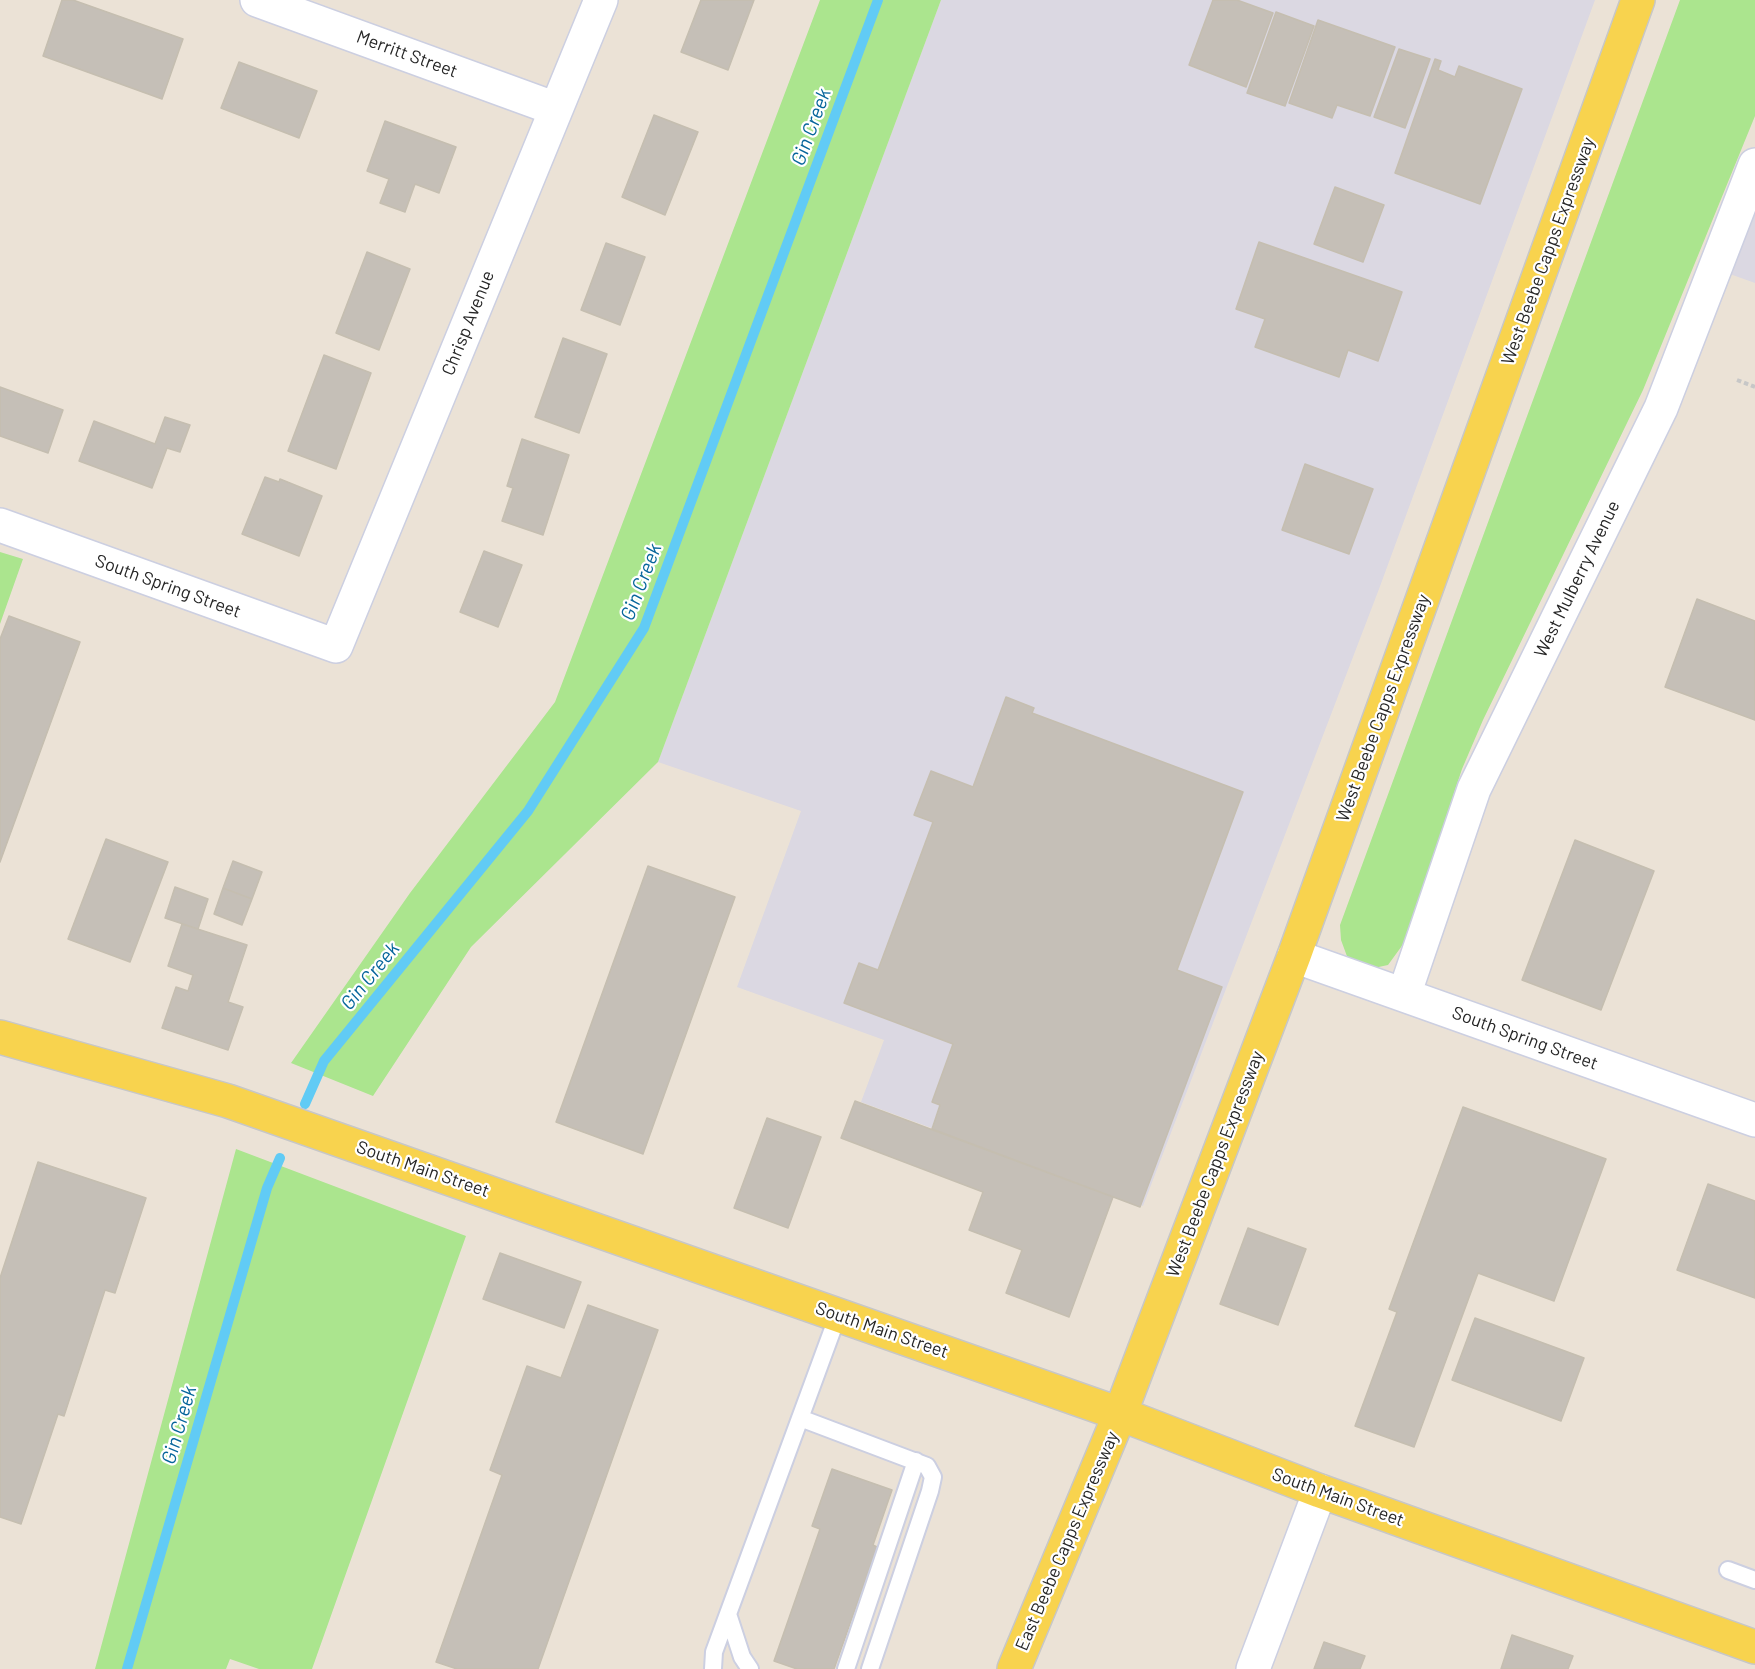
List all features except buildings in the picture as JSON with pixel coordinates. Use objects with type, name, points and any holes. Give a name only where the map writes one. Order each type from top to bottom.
[{"type":"main road","name":"West Beebe Capps Expressway","points":[[1120,1414],[1294,956],[1638,0]]},
{"type":"main road","name":"South Main Street","points":[[0,1037],[228,1101],[1120,1414],[1320,1491],[1755,1647]]},
{"type":"main road","name":"East Beebe Capps Expressway","points":[[1014,1669],[1120,1414]]},
{"type":"street","name":"Merritt Street","points":[[257,0],[556,109]]},
{"type":"street","name":"Chrisp Avenue","points":[[336,646],[601,0]]},
{"type":"street","name":"West Mulberry Avenue","points":[[1404,995],[1474,789],[1661,408],[1755,165]]},
{"type":"street","name":"South Spring Street","points":[[0,525],[336,646]]},
{"type":"street","name":"South Spring Street","points":[[1294,956],[1755,1120]]},
{"type":"street","points":[[1253,1669],[1320,1491]]},
{"type":"lane","points":[[713,1669],[714,1652],[838,1315]]},
{"type":"lane","points":[[800,1418],[916,1461],[927,1466],[933,1477],[870,1669]]},
{"type":"lane","points":[[846,1669],[916,1461]]},
{"type":"lane","points":[[1728,1570],[1755,1580]]},
{"type":"lane","points":[[728,1614],[742,1657],[750,1669]]},
{"type":"path","points":[[1737,380],[1755,387]]},
{"type":"shaded area","points":[[941,0],[1595,0],[1379,589],[1143,1206],[861,1102],[884,1040],[737,987],[801,811],[658,762]]},
{"type":"shaded area","points":[[1755,205],[1755,283],[1727,273]]},
{"type":"green space","points":[[820,0],[941,0],[658,762],[471,947],[373,1096],[291,1063],[410,893],[555,702]]},
{"type":"green space","points":[[1680,0],[1755,0],[1755,116],[1643,390],[1483,720],[1462,769],[1404,943],[1388,965],[1369,969],[1348,959],[1341,940],[1340,925]]},
{"type":"green space","points":[[0,552],[23,559],[0,624]]},
{"type":"green space","points":[[236,1149],[466,1236],[312,1669],[259,1669],[230,1659],[226,1669],[95,1669]]},
{"type":"waterway","name":"Gin Creek","points":[[305,1104],[324,1061],[528,811],[644,628],[878,0]]},
{"type":"waterway","name":"Gin Creek","points":[[127,1669],[267,1188],[280,1158]]}]
